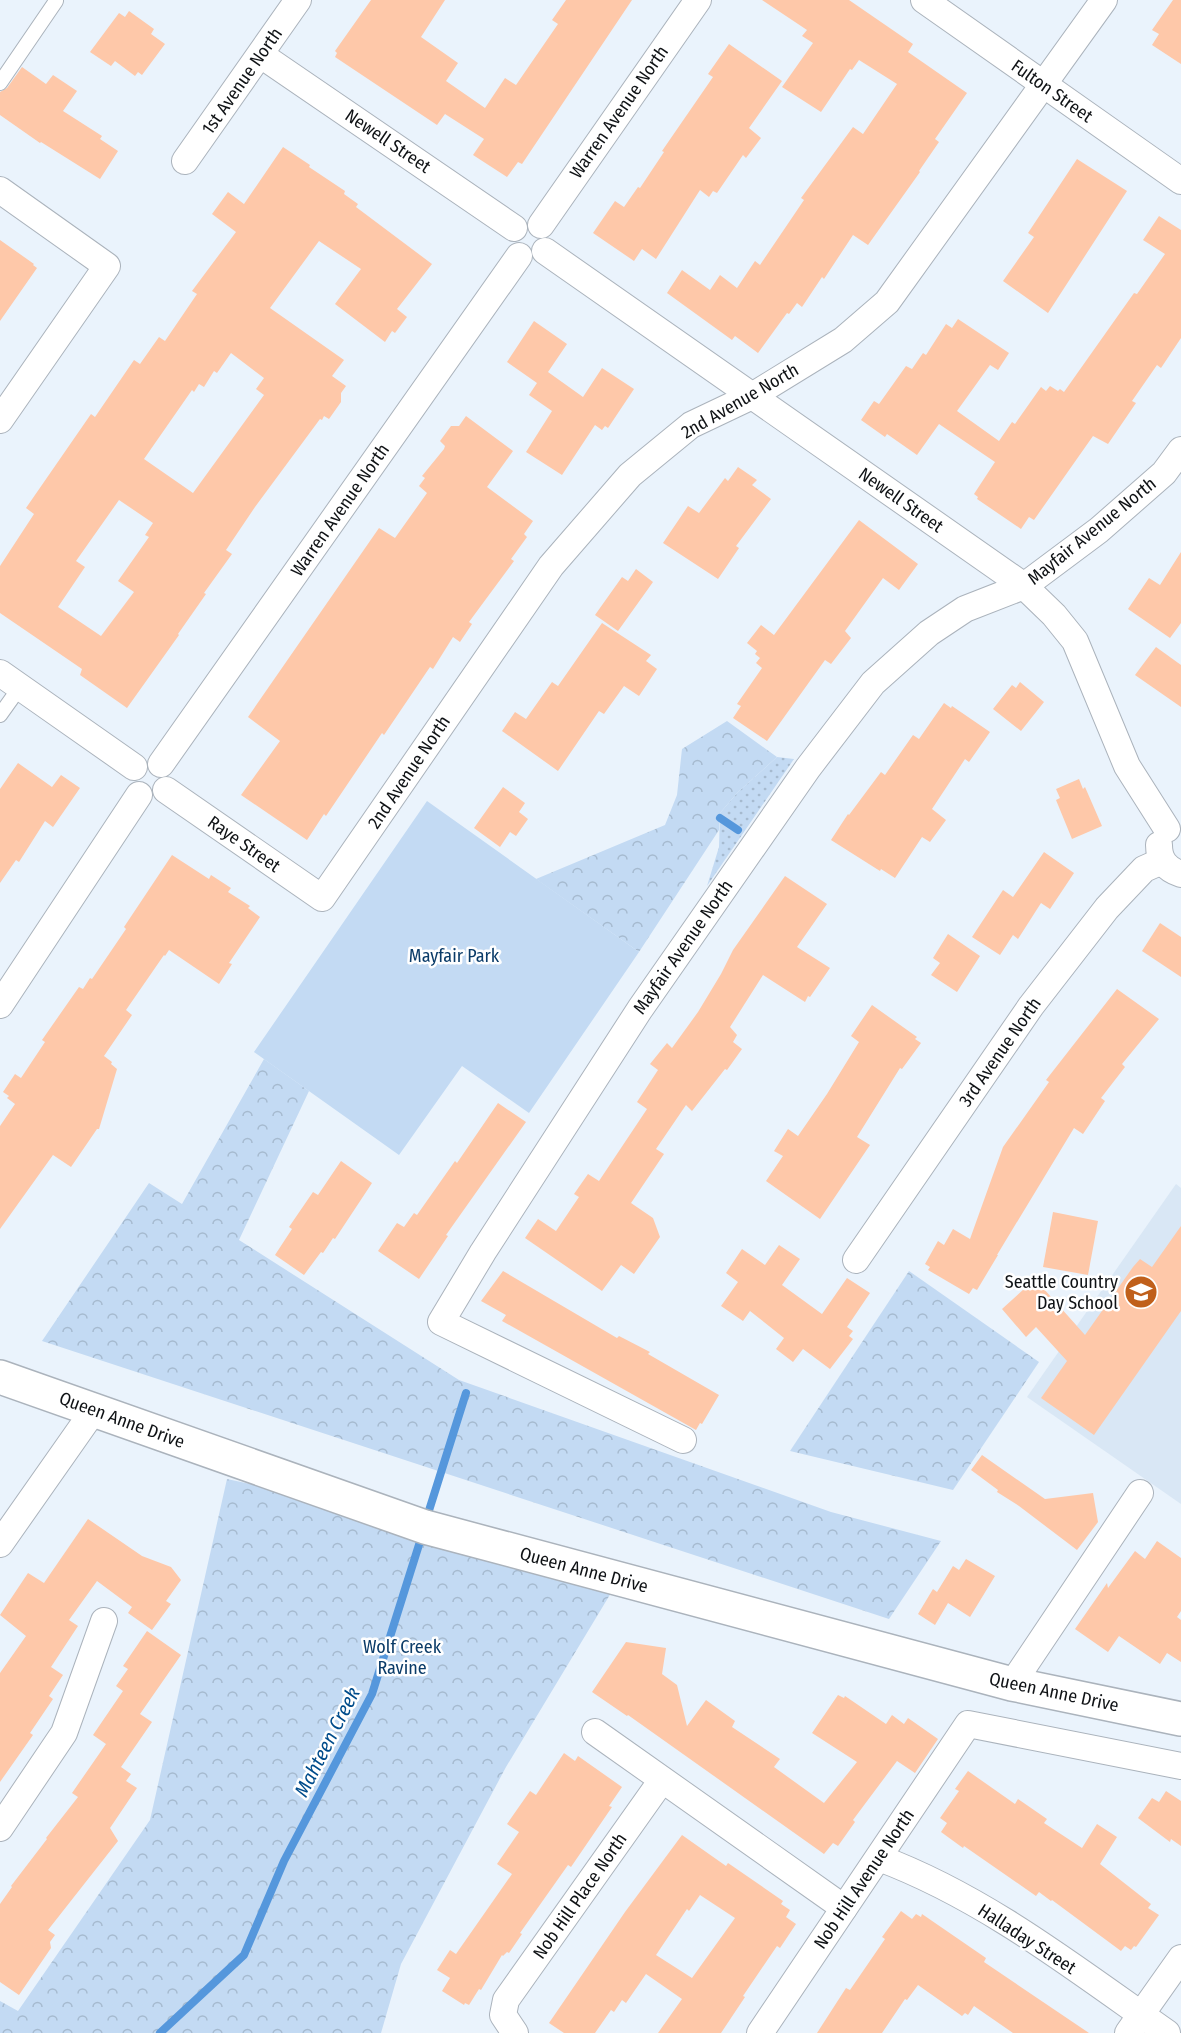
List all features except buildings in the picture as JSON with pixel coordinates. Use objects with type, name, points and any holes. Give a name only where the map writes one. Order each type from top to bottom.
[{"type":"main road","name":"Queen Anne Drive","points":[[0,1377],[425,1527],[1012,1684],[1181,1719]]},
{"type":"street","name":"1st Avenue North","points":[[185,161],[298,0]]},
{"type":"street","name":"Warren Avenue North","points":[[541,225],[698,0]]},
{"type":"street","name":"Fulton Street","points":[[924,0],[1181,182]]},
{"type":"street","name":"2nd Avenue North","points":[[322,898],[551,566],[630,475],[692,425],[752,396],[843,340],[887,302],[1104,0]]},
{"type":"street","name":"Newell Street","points":[[261,55],[514,228]]},
{"type":"street","points":[[0,190],[107,266],[0,420]]},
{"type":"street","points":[[532,221],[541,225],[549,243],[545,252],[533,259],[519,256],[510,240],[514,228],[532,221]]},
{"type":"street","name":"Newell Street","points":[[545,252],[1024,586],[1054,615],[1075,642],[1127,766],[1174,826]]},
{"type":"street","name":"Warren Avenue North","points":[[161,764],[519,256]]},
{"type":"street","name":"Mayfair Avenue North","points":[[683,1440],[441,1322],[483,1252],[640,1009],[808,768],[873,683],[929,633],[965,609],[1024,586],[1099,530],[1164,473],[1181,450]]},
{"type":"street","points":[[10,680],[134,767]]},
{"type":"street","points":[[147,760],[161,764],[165,767],[169,779],[166,790],[154,798],[139,795],[132,789],[130,783],[134,767],[147,760]]},
{"type":"street","name":"Raye Street","points":[[166,790],[322,898]]},
{"type":"street","points":[[0,1005],[139,795]]},
{"type":"street","points":[[1172,867],[1159,851],[1159,843],[1174,826]]},
{"type":"street","name":"3rd Avenue North","points":[[856,1260],[1031,1006],[1107,908],[1144,869],[1172,867]]},
{"type":"street","points":[[0,1544],[94,1410]]},
{"type":"street","points":[[1012,1684],[1140,1493]]},
{"type":"street","points":[[0,1828],[64,1733],[104,1621]]},
{"type":"street","name":"Nob Hill Avenue North","points":[[760,2033],[968,1724],[1181,1766]]},
{"type":"street","points":[[595,1732],[844,1908]]},
{"type":"street","name":"Nob Hill Place North","points":[[509,2024],[506,2000],[662,1780]]},
{"type":"street","name":"Halladay Street","points":[[879,1858],[932,1881],[1006,1922],[1134,2024],[1167,2033]]},
{"type":"street","points":[[1134,2024],[1181,1958]]},
{"type":"lane","points":[[0,83],[56,0]]},
{"type":"lane","points":[[0,716],[10,680]]},
{"type":"shaded area","name":"Seattle Country Day School","points":[[1176,1184],[1181,1188],[1181,1504],[1027,1397]]},
{"type":"green space","points":[[727,721],[777,757],[738,792],[720,813],[719,830],[639,952],[536,879],[665,825],[677,795],[682,749]]},
{"type":"green space","points":[[777,757],[794,759],[707,886],[719,847],[720,813],[738,792]]},
{"type":"green space","name":"Mayfair Park","points":[[427,801],[639,952],[529,1113],[462,1066],[399,1155],[254,1052]]},
{"type":"green space","points":[[264,1059],[309,1091],[239,1240],[459,1380],[831,1512],[941,1541],[889,1619],[42,1341],[149,1183],[182,1204]]},
{"type":"green space","points":[[909,1271],[1039,1362],[953,1490],[790,1451]]},
{"type":"green space","name":"Wolf Creek Ravine","points":[[227,1479],[314,1498],[614,1588],[506,1767],[401,1964],[381,2033],[0,2033],[0,2001],[18,2011],[150,1820]]},
{"type":"waterway","points":[[720,818],[738,830]]},
{"type":"waterway","name":"Mahteen Creek","points":[[426,1520],[466,1393]]},
{"type":"waterway","name":"Mahteen Creek","points":[[160,2033],[244,1955],[284,1861],[372,1694],[423,1532]]},
{"type":"place","name":"Seattle Country Day School","points":[[1141,1292]]}]
